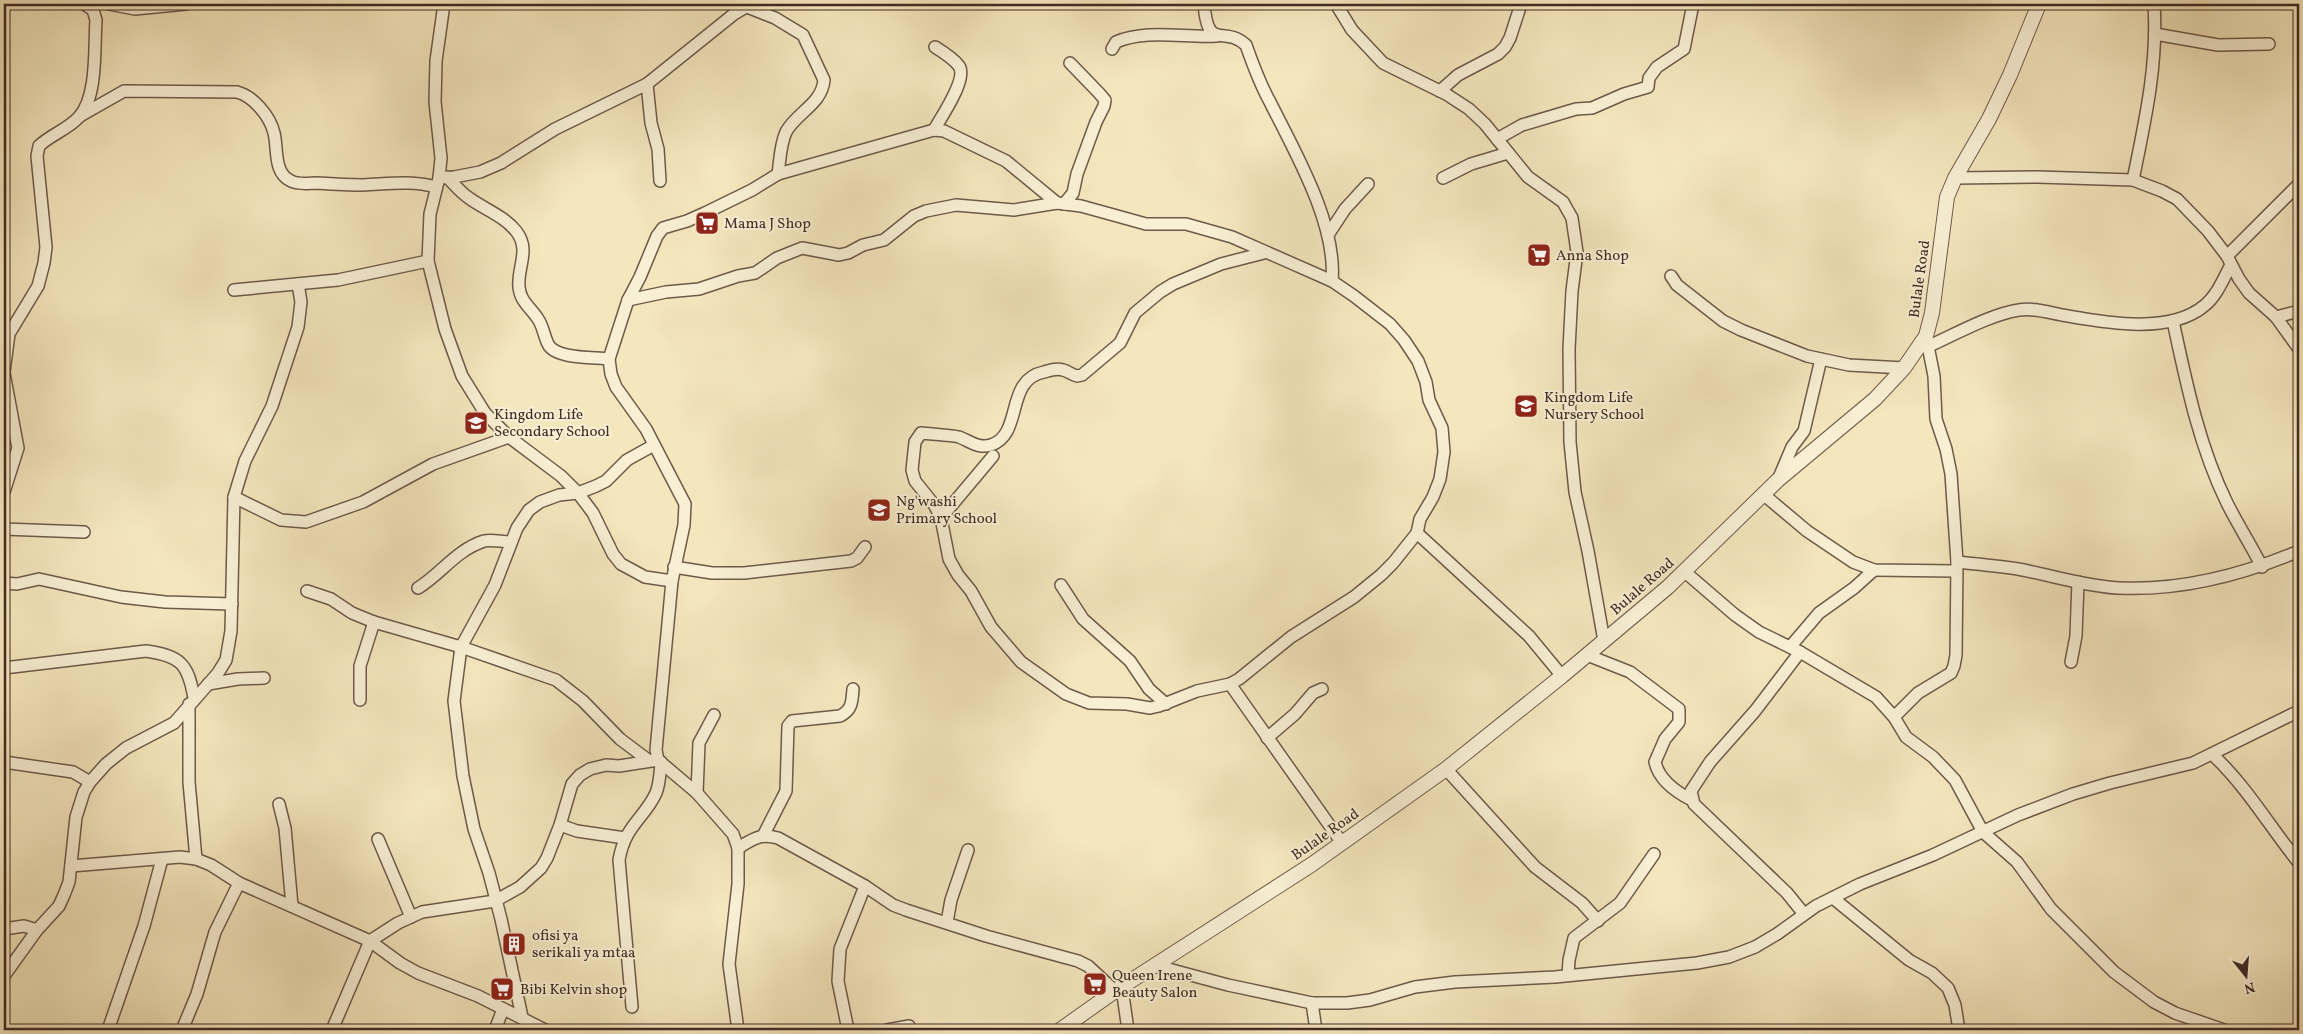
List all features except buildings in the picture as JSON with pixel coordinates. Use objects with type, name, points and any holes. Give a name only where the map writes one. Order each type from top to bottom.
[{"type":"street","points":[[80,116],[90,96],[96,20],[93,10],[84,4]]},
{"type":"street","points":[[110,4],[135,10],[186,4]]},
{"type":"street","points":[[444,4],[436,61],[435,102],[441,158],[441,181],[430,214],[428,261],[445,329],[462,376],[485,413],[510,437],[560,476],[578,493],[593,513],[613,554],[621,564],[645,577],[672,581]]},
{"type":"street","points":[[1204,4],[1208,27],[1217,36]]},
{"type":"street","points":[[1336,4],[1352,30],[1383,63],[1440,91],[1469,109],[1497,138],[1528,177],[1563,202],[1572,218],[1577,252],[1572,291],[1568,376],[1570,442],[1575,492],[1604,641]]},
{"type":"street","points":[[1440,91],[1458,75],[1498,54],[1505,47],[1510,38],[1521,4]]},
{"type":"street","points":[[1497,138],[1522,125],[1576,109],[1592,108],[1624,94],[1648,87],[1649,78],[1657,67],[1684,49],[1693,4]]},
{"type":"street","name":"Bulale Road","points":[[1060,1030],[1342,843],[1446,769],[1562,676],[1685,572],[1778,480],[1875,399],[1927,341],[1946,204],[1955,178],[2001,93],[2039,4]]},
{"type":"street","points":[[2133,180],[2152,91],[2155,34],[2154,4]]},
{"type":"street","points":[[4,492],[18,448],[4,372],[9,334],[38,286],[43,270],[46,247],[37,156],[39,146],[64,130],[80,116],[124,91],[237,92],[245,94],[270,121],[274,132],[279,166],[285,178],[298,184],[342,185],[441,181],[480,172],[501,163],[555,129],[647,84],[734,14],[749,5],[775,18],[803,36],[824,80],[817,99],[786,132],[780,153],[778,174]]},
{"type":"street","points":[[2155,34],[2218,45],[2270,44]]},
{"type":"street","points":[[1112,49],[1116,42],[1129,38],[1182,35],[1233,38],[1246,46],[1264,90],[1322,216],[1328,235],[1333,266],[1332,281]]},
{"type":"street","points":[[934,130],[958,88],[962,74],[960,67],[935,47]]},
{"type":"street","points":[[1070,63],[1105,100],[1076,174],[1074,193],[1078,206]]},
{"type":"street","points":[[647,84],[651,123],[658,150],[660,181]]},
{"type":"street","points":[[632,1008],[619,860],[625,838],[655,794],[658,785],[655,760],[658,710],[672,581],[684,525],[685,504],[646,429],[616,387],[610,374],[609,358],[628,300],[640,278],[657,236],[663,228],[693,219],[752,190],[778,174],[934,130],[951,133],[998,157],[1061,204]]},
{"type":"street","points":[[1443,178],[1471,164],[1508,153]]},
{"type":"street","points":[[1955,178],[2038,176],[2133,180],[2162,190],[2177,199],[2198,220],[2229,261],[2249,293],[2276,317],[2299,349]]},
{"type":"street","points":[[441,181],[490,210],[517,231],[524,245],[518,286],[520,295],[538,319],[548,346],[553,351],[562,354],[609,358]]},
{"type":"street","points":[[1328,235],[1345,209],[1368,184]]},
{"type":"street","points":[[1894,717],[1918,693],[1950,673],[1954,666],[1957,567],[1951,474],[1946,449],[1936,419],[1934,376],[1927,341],[2018,310],[2041,311],[2119,325],[2173,321],[2204,307],[2215,295],[2229,261],[2299,184]]},
{"type":"street","points":[[1061,204],[1074,193]]},
{"type":"street","points":[[628,300],[659,293],[699,289],[738,276],[755,273],[777,258],[802,248],[840,255],[863,245],[884,240],[914,216],[926,211],[956,206],[1014,210],[1061,204],[1078,206],[1146,224],[1186,224],[1232,237],[1264,253],[1332,281],[1390,324],[1404,340],[1418,361],[1426,382],[1428,400],[1442,428],[1444,452],[1440,478],[1433,498],[1417,525],[1417,532],[1393,564],[1360,591],[1291,637],[1230,684],[1197,691],[1166,704],[1150,708],[1126,704],[1089,703],[1066,694],[1021,662],[991,627],[971,591],[958,575],[949,559],[941,518],[935,506],[916,481],[912,470],[915,442],[921,433],[926,432],[937,435],[958,436],[972,444],[982,446],[997,442],[1005,436],[1020,389],[1032,376],[1057,369],[1065,370],[1077,376],[1082,375],[1120,343],[1135,313],[1160,292],[1173,284],[1214,267],[1264,253]]},
{"type":"street","points":[[234,290],[338,280],[428,261]]},
{"type":"street","points":[[1671,276],[1678,286],[1723,320],[1741,330],[1808,356],[1849,365],[1904,368]]},
{"type":"street","points":[[4,976],[37,930],[59,906],[69,882],[76,817],[84,792],[90,782],[106,764],[126,748],[174,723],[226,660],[231,631],[234,497],[245,462],[272,406],[298,326],[301,302],[298,284]]},
{"type":"street","points":[[2276,317],[2299,311]]},
{"type":"street","points":[[2173,321],[2203,441],[2227,502],[2262,566]]},
{"type":"street","points":[[1778,480],[1784,464],[1806,425],[1821,359]]},
{"type":"street","points":[[234,497],[281,520],[306,522],[364,502],[433,464],[510,437]]},
{"type":"street","points":[[522,1018],[518,992],[489,873],[474,829],[462,767],[454,701],[461,647],[495,585],[522,519],[540,502],[559,495],[578,493],[606,481],[627,460],[654,445]]},
{"type":"street","points":[[941,518],[994,456]]},
{"type":"street","points":[[1763,494],[1807,531],[1830,547],[1853,562],[1874,570],[1957,567],[2019,569],[2078,582],[2118,588],[2173,586],[2233,575],[2299,551]]},
{"type":"street","points":[[4,529],[84,532]]},
{"type":"street","points":[[1417,532],[1529,636],[1562,676]]},
{"type":"street","points":[[418,588],[450,560],[475,545],[485,541],[511,542]]},
{"type":"street","points":[[674,567],[712,573],[744,573],[851,561],[857,558],[865,547]]},
{"type":"street","points":[[1692,800],[1693,787],[1710,762],[1755,711],[1819,613],[1854,588],[1874,570]]},
{"type":"street","points":[[1685,572],[1735,615],[1759,632],[1795,649],[1876,697],[1894,717],[1906,737],[1933,757],[1955,780],[1983,832],[2017,862],[2051,909],[2114,972],[2140,992],[2168,1009],[2224,1030]]},
{"type":"street","points":[[4,583],[17,584],[39,579],[122,597],[165,602],[232,604]]},
{"type":"street","points":[[2071,662],[2076,636],[2078,582]]},
{"type":"street","points":[[1061,585],[1083,620],[1130,661],[1149,689],[1166,704]]},
{"type":"street","points":[[307,591],[331,599],[352,613],[374,622],[461,647],[556,680],[583,701],[620,739],[655,760],[697,793],[733,834],[738,848],[738,884],[729,964],[738,1030]]},
{"type":"street","points":[[360,700],[360,666],[374,622]]},
{"type":"street","points":[[4,668],[146,651],[174,658],[188,672],[191,701],[189,782],[196,859]]},
{"type":"street","points":[[1586,655],[1617,665],[1630,672],[1678,709],[1679,722],[1664,740],[1655,762],[1662,778],[1682,795],[1692,800],[1787,893],[1804,914]]},
{"type":"street","points":[[208,684],[238,679],[264,678]]},
{"type":"street","points":[[1230,684],[1342,843]]},
{"type":"street","points":[[763,836],[786,792],[788,726],[792,721],[840,716],[851,708],[853,689]]},
{"type":"street","points":[[1267,738],[1295,714],[1313,693],[1322,689]]},
{"type":"street","points":[[1157,966],[1228,985],[1312,1003],[1348,1003],[1370,1000],[1415,987],[1455,982],[1555,977],[1662,967],[1729,957],[1755,947],[1777,934],[1804,914],[1833,898],[1892,870],[1933,855],[2018,815],[2073,794],[2110,783],[2174,769],[2213,755],[2299,711]]},
{"type":"street","points":[[697,793],[700,743],[714,715]]},
{"type":"street","points":[[2213,755],[2232,773],[2252,799],[2264,820],[2299,863]]},
{"type":"street","points":[[332,1030],[370,941],[411,917],[436,909],[495,901],[520,887],[541,868],[560,825],[572,784],[580,775],[598,767],[655,760]]},
{"type":"street","points":[[4,762],[73,772],[90,782]]},
{"type":"street","points":[[1446,769],[1535,867],[1582,903],[1598,921]]},
{"type":"street","points":[[279,804],[285,828],[292,906]]},
{"type":"street","points":[[560,825],[577,831],[625,838]]},
{"type":"street","points":[[738,848],[763,836],[778,838],[792,844],[865,886],[893,905],[986,936],[1078,960],[1118,990],[1128,1030]]},
{"type":"street","points":[[378,839],[411,917]]},
{"type":"street","points":[[947,922],[951,900],[968,850]]},
{"type":"street","points":[[1568,975],[1574,938],[1620,903],[1654,854]]},
{"type":"street","points":[[71,866],[180,857],[196,859],[211,865],[239,883],[370,941],[400,963],[418,973],[478,996],[545,1030]]},
{"type":"street","points":[[108,1030],[144,926],[162,859]]},
{"type":"street","points":[[182,1030],[197,994],[215,932],[239,883]]},
{"type":"street","points":[[848,1030],[838,981],[840,949],[865,886]]},
{"type":"street","points":[[1833,898],[1909,960],[1932,973],[1948,988],[1955,1005],[1959,1030]]},
{"type":"street","points":[[4,929],[24,926],[37,930]]},
{"type":"street","points":[[1312,1003],[1316,1030]]},
{"type":"street","points":[[495,1030],[503,1009]]},
{"type":"street","points":[[887,1030],[909,1026]]},
{"type":"place","name":"Mama J Shop","points":[[707,223]]},
{"type":"place","name":"Anna Shop","points":[[1539,255]]},
{"type":"place","name":"Kingdom Life Nursery School","points":[[1526,406]]},
{"type":"place","name":"Kingdom Life Secondary School","points":[[476,423]]},
{"type":"place","name":"Ng'washi Primary School","points":[[879,510]]},
{"type":"place","name":"ofisi ya serikali ya mtaa","points":[[514,944]]},
{"type":"place","name":"Queen Irene Beauty Salon","points":[[1095,984]]},
{"type":"place","name":"Bibi Kelvin shop","points":[[502,989]]}]
